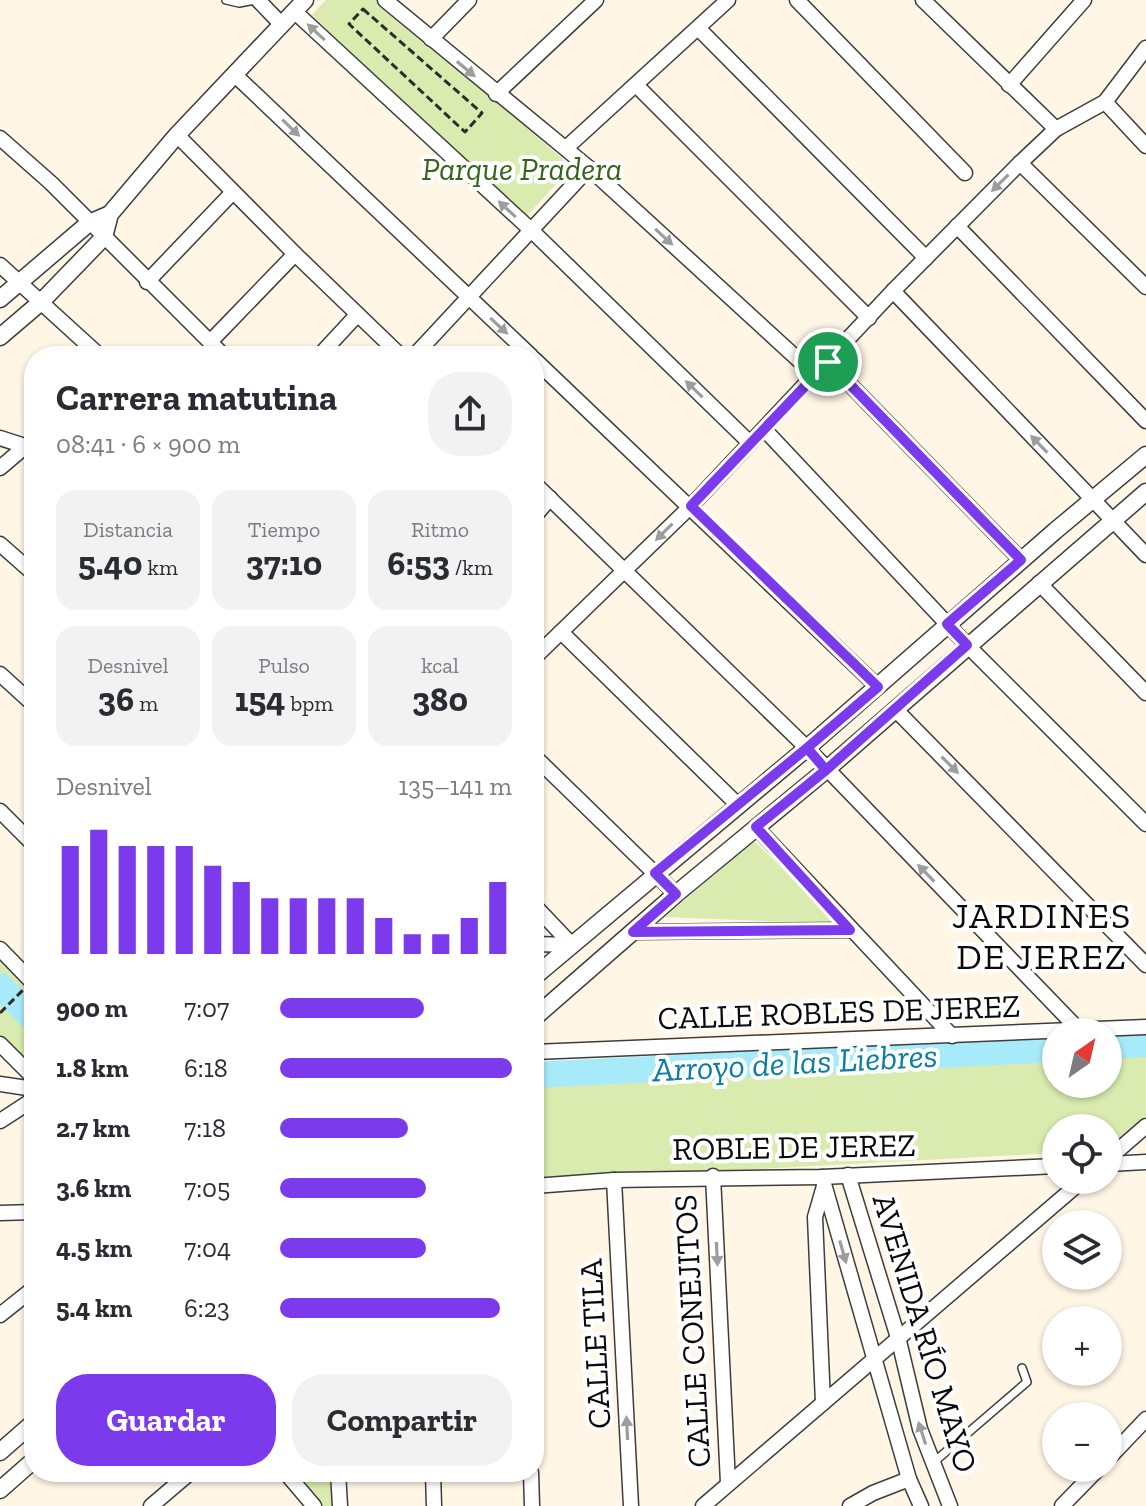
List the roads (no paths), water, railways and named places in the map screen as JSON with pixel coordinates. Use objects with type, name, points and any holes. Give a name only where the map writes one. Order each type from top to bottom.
[{"type":"street","points":[[256,0],[281,24]]},
{"type":"street","points":[[385,0],[589,168],[815,375]]},
{"type":"street","points":[[431,39],[469,0]]},
{"type":"street","points":[[496,94],[596,0]]},
{"type":"street","points":[[566,148],[728,0]]},
{"type":"street","points":[[797,0],[965,173]]},
{"type":"street","points":[[923,0],[1056,129]]},
{"type":"street","points":[[1009,85],[1084,0]]},
{"type":"street","points":[[0,337],[41,302],[104,237],[110,214],[177,135],[299,6],[750,443]]},
{"type":"street","points":[[698,28],[926,258]]},
{"type":"street","points":[[544,648],[691,506],[893,291],[1020,163],[1056,129],[1105,102],[1146,48]]},
{"type":"street","points":[[234,74],[519,346]]},
{"type":"street","points":[[637,86],[869,318]]},
{"type":"street","points":[[1105,102],[1146,146]]},
{"type":"street","points":[[177,135],[390,346]]},
{"type":"street","points":[[0,138],[51,183],[214,346]]},
{"type":"street","points":[[1020,163],[1146,287]]},
{"type":"street","points":[[423,346],[589,168]]},
{"type":"street","points":[[147,282],[233,192]]},
{"type":"street","points":[[0,299],[89,223],[110,214]]},
{"type":"street","points":[[957,226],[1146,421]]},
{"type":"street","points":[[210,342],[295,254]]},
{"type":"street","points":[[0,265],[89,346]]},
{"type":"street","points":[[893,291],[1146,555]]},
{"type":"street","points":[[328,346],[357,315]]},
{"type":"street","points":[[828,362],[1021,560]]},
{"type":"street","points":[[544,369],[878,687]]},
{"type":"street","points":[[764,429],[967,645],[1146,824]]},
{"type":"street","points":[[0,438],[24,442]]},
{"type":"street","points":[[0,468],[24,448]]},
{"type":"street","points":[[544,969],[807,748],[1146,455]]},
{"type":"street","points":[[544,492],[807,748],[1067,1018]]},
{"type":"street","points":[[544,1009],[1146,492]]},
{"type":"street","points":[[544,505],[550,498]]},
{"type":"street","points":[[0,544],[24,565]]},
{"type":"street","points":[[1039,583],[1146,693]]},
{"type":"street","points":[[561,632],[739,806]]},
{"type":"street","points":[[0,674],[24,696]]},
{"type":"street","points":[[895,709],[1146,965]]},
{"type":"street","points":[[544,766],[676,894]]},
{"type":"street","points":[[0,811],[24,835]]},
{"type":"street","points":[[756,827],[952,1036]]},
{"type":"street","points":[[544,916],[572,945]]},
{"type":"street","points":[[633,932],[850,930]]},
{"type":"street","points":[[544,944],[572,945]]},
{"type":"street","points":[[0,949],[24,974]]},
{"type":"street","name":"CALLE ROBLES DE JEREZ","points":[[1122,1028],[1146,1027]]},
{"type":"street","name":"CALLE ROBLES DE JEREZ","points":[[544,1052],[1042,1031]]},
{"type":"street","points":[[0,1044],[24,1068]]},
{"type":"street","points":[[0,1084],[24,1088]]},
{"type":"street","points":[[0,1121],[24,1105]]},
{"type":"street","points":[[1122,1148],[1146,1126]]},
{"type":"street","points":[[1122,1161],[1146,1162]]},
{"type":"street","name":"ROBLE DE JEREZ","points":[[544,1185],[713,1176],[823,1181],[848,1175],[1042,1167]]},
{"type":"street","name":"AVENIDA RÍO MAYO","points":[[848,1175],[899,1341],[920,1429],[950,1506]]},
{"type":"street","name":"CALLE CONEJITOS","points":[[713,1176],[728,1483]]},
{"type":"street","name":"CALLE TILA","points":[[614,1180],[631,1506]]},
{"type":"street","points":[[823,1181],[815,1217],[823,1403]]},
{"type":"street","name":"AVENIDA RÍO MAYO","points":[[823,1181],[909,1479],[921,1506]]},
{"type":"street","points":[[703,1506],[1067,1194]]},
{"type":"street","points":[[0,1213],[24,1212]]},
{"type":"street","points":[[0,1315],[24,1296]]},
{"type":"street","points":[[1122,1444],[1146,1419]]},
{"type":"street","points":[[0,1452],[24,1431]]},
{"type":"street","points":[[0,1490],[24,1469]]},
{"type":"street","points":[[850,1506],[909,1479]]},
{"type":"street","points":[[151,1506],[179,1482]]},
{"type":"street","points":[[293,1482],[313,1506]]},
{"type":"street","points":[[339,1482],[340,1506]]},
{"type":"street","points":[[433,1482],[434,1506]]},
{"type":"street","points":[[531,1482],[532,1506]]},
{"type":"street","points":[[1062,1506],[1085,1482]]},
{"type":"lane","points":[[226,0],[239,3],[256,0]]},
{"type":"lane","points":[[933,1464],[1027,1382],[1022,1368]]},
{"type":"waterway","name":"Arroyo de las Liebres","points":[[0,986],[24,1010]]},
{"type":"waterway","name":"Arroyo de las Liebres","points":[[1122,1045],[1146,1044]]},
{"type":"waterway","name":"Arroyo de las Liebres","points":[[544,1075],[1042,1050]]},
{"type":"district","name":"JARDINES DE JEREZ","points":[[1042,936]]},
{"type":"park label","name":"Parque Pradera","points":[[522,169]]}]
